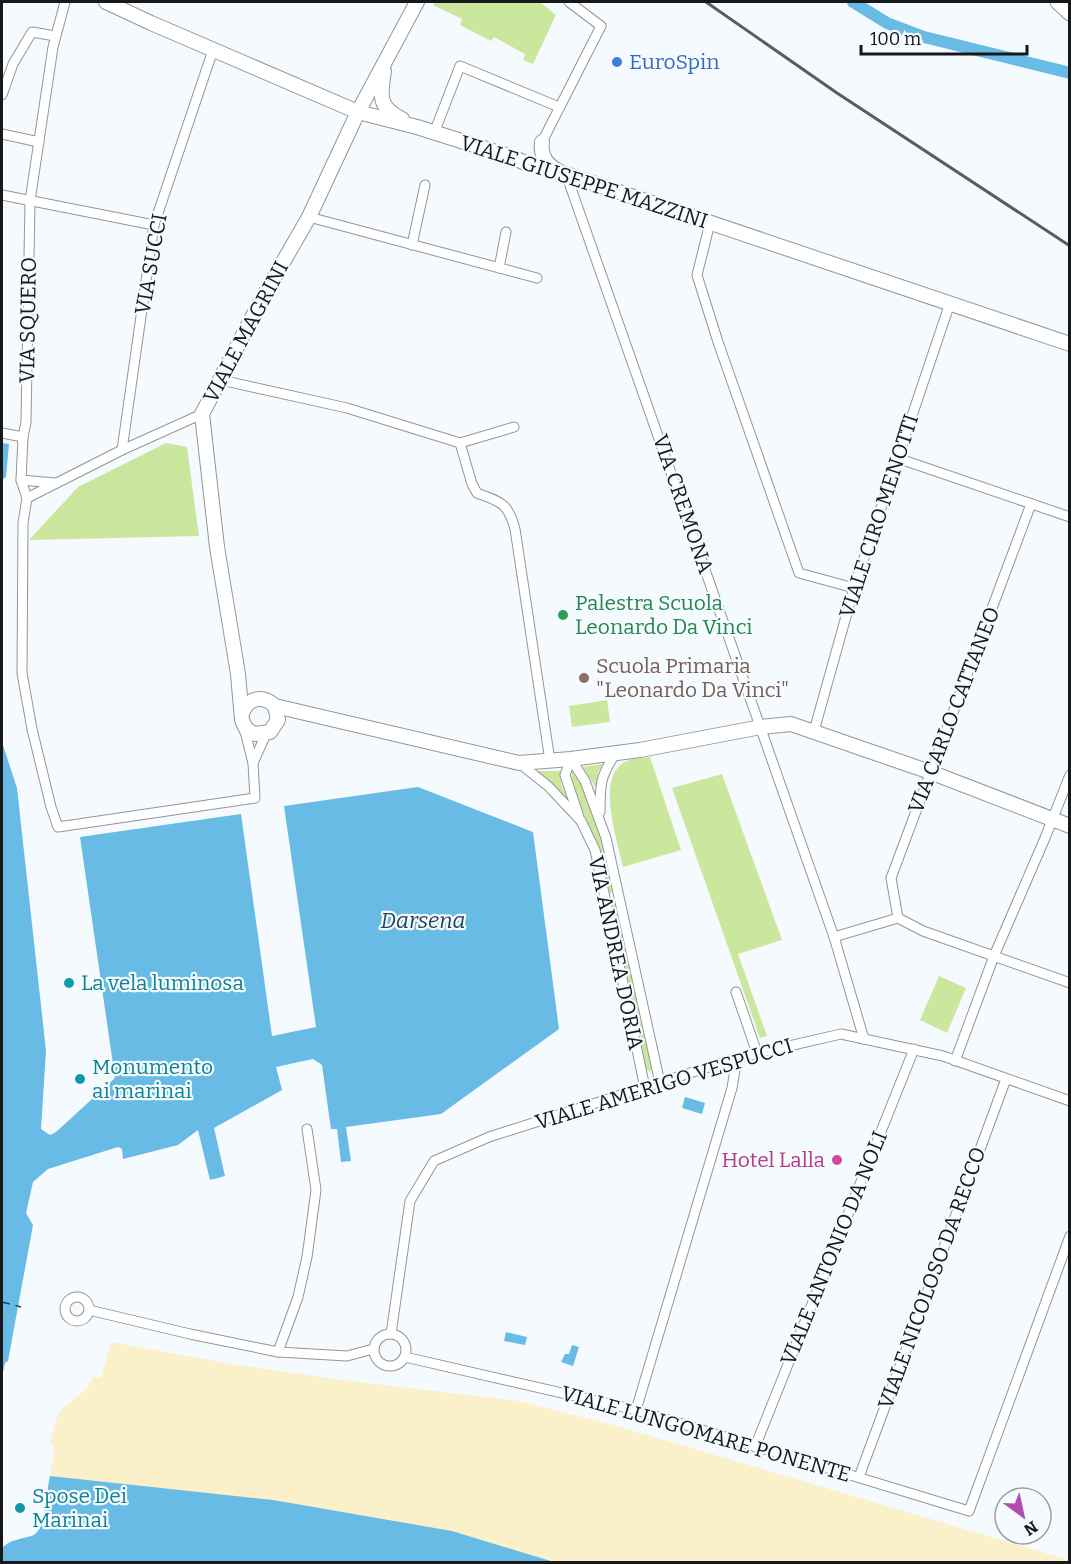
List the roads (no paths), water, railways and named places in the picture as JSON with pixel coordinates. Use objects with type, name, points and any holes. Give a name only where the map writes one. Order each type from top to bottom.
[{"type":"main road","points":[[1058,2],[1070,13]]},
{"type":"street","name":"VIA SQUERO","points":[[27,498],[21,480],[26,422],[30,201],[55,36],[65,2]]},
{"type":"street","name":"VIALE GIUSEPPE MAZZINI","points":[[106,2],[358,112],[417,127],[515,158],[536,168],[564,174],[1070,344]]},
{"type":"street","points":[[417,2],[389,53],[383,72],[381,90],[384,105],[392,114],[417,127]]},
{"type":"street","points":[[564,174],[552,167],[543,157],[542,142],[601,26],[569,2]]},
{"type":"street","points":[[2,95],[13,64],[32,32],[55,36]]},
{"type":"street","name":"VIA SUCCI","points":[[122,450],[154,225],[213,50]]},
{"type":"street","name":"VIALE MAGRINI","points":[[27,498],[23,523],[22,674],[32,729],[51,807],[58,826],[255,798],[253,763],[243,718],[217,547],[202,414],[309,217],[358,112],[389,53]]},
{"type":"street","points":[[434,133],[460,66],[559,107]]},
{"type":"street","points":[[2,134],[39,142]]},
{"type":"street","points":[[515,158],[531,151],[542,142]]},
{"type":"street","name":"VIA CREMONA","points":[[564,174],[834,937],[864,1039]]},
{"type":"street","points":[[412,245],[425,185]]},
{"type":"street","points":[[2,195],[154,225]]},
{"type":"street","points":[[309,217],[537,278]]},
{"type":"street","points":[[710,223],[697,275],[718,342],[799,573],[854,588]]},
{"type":"street","points":[[499,268],[506,232]]},
{"type":"street","name":"VIALE CIRO MENOTTI","points":[[814,731],[854,588],[950,303]]},
{"type":"street","points":[[221,380],[347,408],[460,443],[514,427]]},
{"type":"street","points":[[27,498],[122,450],[202,414]]},
{"type":"street","points":[[2,433],[23,437]]},
{"type":"street","points":[[460,443],[472,484],[477,493],[503,502],[512,515],[550,761]]},
{"type":"street","points":[[897,458],[1070,517]]},
{"type":"street","points":[[21,480],[55,483]]},
{"type":"street","name":"VIA CARLO CATTANEO","points":[[898,918],[891,878],[1031,504]]},
{"type":"street","points":[[238,674],[269,702],[278,720]]},
{"type":"street","points":[[300,712],[278,720],[274,729],[266,734],[255,734],[246,729],[243,718],[250,702],[269,702],[300,712],[519,763],[616,753],[761,727],[791,724],[930,772],[1070,826]]},
{"type":"street","name":"VIALE MAGRINI","points":[[253,763],[266,734]]},
{"type":"street","name":"VIA ANDREA DORIA","points":[[600,818],[600,790],[603,772],[616,753]]},
{"type":"street","name":"VIA ANDREA DORIA","points":[[571,759],[585,781],[600,818],[660,1083]]},
{"type":"street","name":"VIA ANDREA DORIA","points":[[571,759],[565,775],[580,821],[595,850],[645,1088]]},
{"type":"street","name":"VIA ANDREA DORIA","points":[[519,763],[548,786],[580,821]]},
{"type":"street","points":[[955,1061],[994,956],[1070,775]]},
{"type":"street","points":[[605,900],[619,897]]},
{"type":"street","points":[[834,937],[898,918],[923,931],[1070,983]]},
{"type":"street","points":[[736,992],[757,1053]]},
{"type":"street","name":"VIALE AMERIGO VESPUCCI","points":[[391,1334],[410,1201],[434,1161],[489,1137],[737,1058],[841,1034],[914,1049],[1070,1101]]},
{"type":"street","name":"VIALE ANTONIO DA NOLI","points":[[755,1446],[914,1049]]},
{"type":"street","points":[[636,1410],[732,1088],[737,1058]]},
{"type":"street","name":"VIALE NICOLOSO DA RECCO","points":[[858,1477],[1006,1079]]},
{"type":"street","points":[[278,1352],[298,1298],[307,1257],[316,1190],[307,1129]]},
{"type":"street","name":"VIALE LUNGOMARE PONENTE","points":[[373,1349],[376,1360],[386,1366],[397,1365],[405,1357],[636,1410],[969,1511],[1070,1236]]},
{"type":"street","points":[[89,1310],[278,1352],[346,1356],[373,1349],[377,1340],[386,1334],[391,1334],[404,1341],[405,1357]]},
{"type":"water","points":[[2,443],[9,444],[6,477],[2,480]]},
{"type":"water","name":"Darsena","points":[[2,742],[17,788],[46,1051],[41,1129],[50,1135],[115,1078],[80,837],[241,814],[272,1036],[316,1027],[284,806],[418,787],[533,832],[559,1029],[441,1114],[346,1127],[351,1161],[341,1162],[337,1129],[331,1129],[322,1065],[313,1059],[276,1067],[282,1090],[214,1128],[225,1176],[210,1180],[198,1130],[178,1145],[123,1159],[122,1149],[118,1147],[48,1169],[33,1182],[26,1213],[33,1225],[8,1361],[5,1363],[2,1377]]},
{"type":"water","points":[[685,1097],[705,1103],[702,1114],[682,1108]]},
{"type":"water","points":[[506,1332],[527,1337],[525,1345],[504,1341]]},
{"type":"water","points":[[572,1345],[579,1347],[573,1366],[561,1362],[565,1354],[569,1354]]},
{"type":"water","points":[[50,1476],[273,1500],[452,1531],[554,1562],[2,1562],[2,1548],[5,1545],[31,1536],[40,1527]]},
{"type":"waterway","points":[[853,2],[887,23],[924,37],[1070,73]]},
{"type":"railway","points":[[706,2],[837,93],[1070,246]]},
{"type":"place","name":"EuroSpin","points":[[617,62]]},
{"type":"place","name":"Palestra Scuola Leonardo Da Vinci","points":[[563,615]]},
{"type":"place","name":"Scuola Primaria \"Leonardo Da Vinci\"","points":[[584,678]]},
{"type":"place","name":"La vela luminosa","points":[[69,983]]},
{"type":"place","name":"Monumento ai marinai","points":[[80,1079]]},
{"type":"place","name":"Hotel Lalla","points":[[837,1160]]},
{"type":"place","name":"Spose Dei Marinai","points":[[20,1508]]}]
